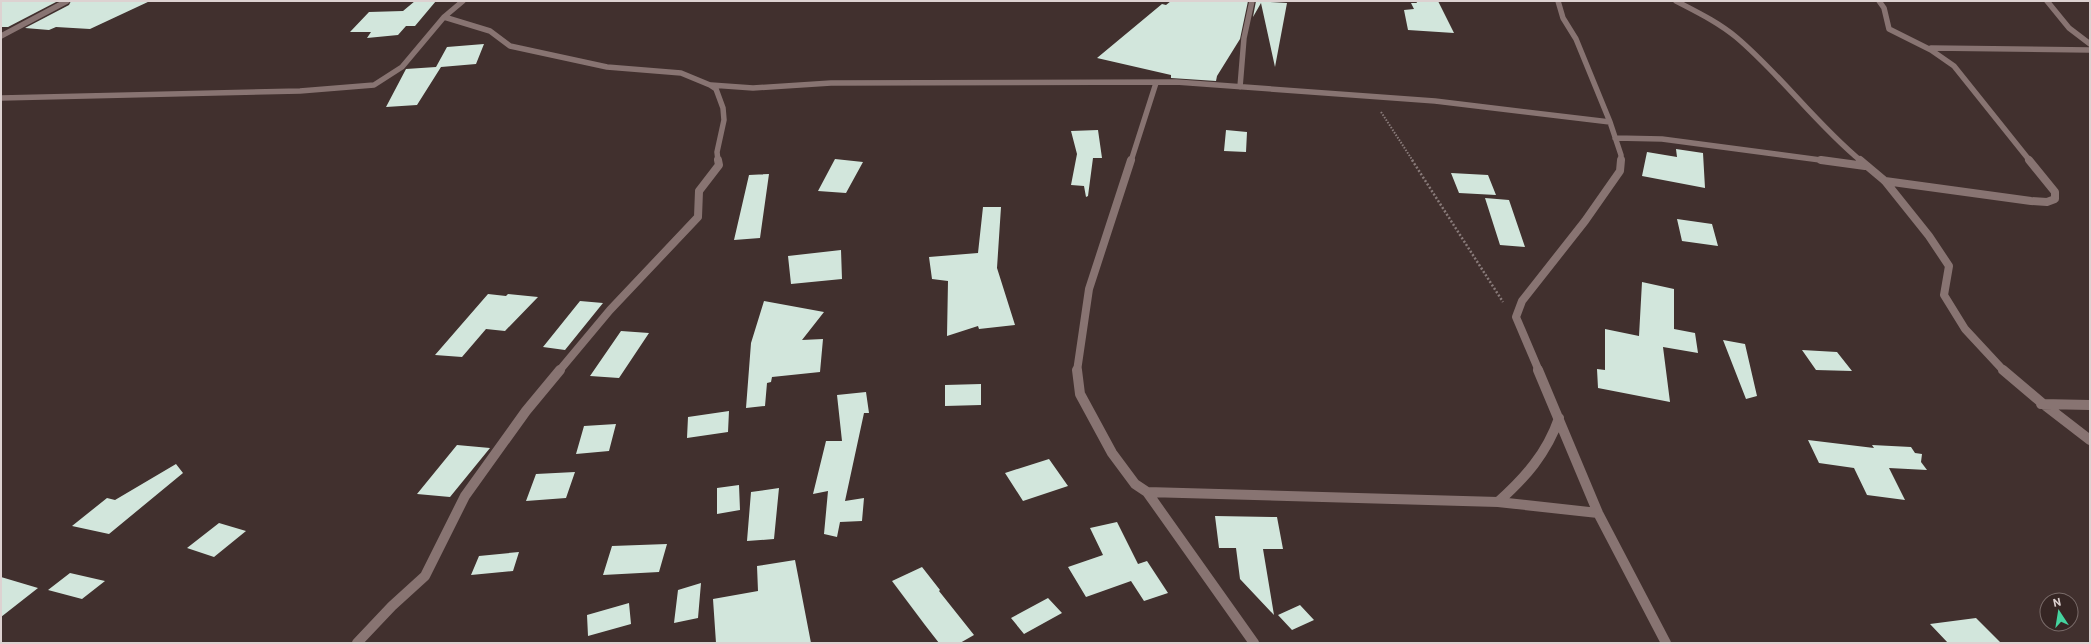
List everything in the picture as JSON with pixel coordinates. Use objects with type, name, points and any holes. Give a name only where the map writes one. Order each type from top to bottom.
[{"type":"street","points":[[1,36],[67,1]]},
{"type":"street","points":[[1,98],[300,91],[374,85],[402,67],[444,18],[463,1]]},
{"type":"street","points":[[1240,87],[1244,38],[1252,1]]},
{"type":"street","points":[[1558,1],[1563,18],[1576,39],[1610,122],[1621,155],[1620,171],[1585,221],[1522,301],[1516,316],[1598,512],[1666,643]]},
{"type":"street","points":[[1676,1],[1713,20],[1736,37],[1802,103],[1838,142],[1885,181],[1929,236],[1949,266],[1944,295],[1968,332],[1995,363],[2041,404],[2090,440]]},
{"type":"street","points":[[1880,1],[1884,8],[1889,29],[1905,38],[1931,48],[1944,56],[1954,66],[2055,192],[2055,199],[2047,202],[2031,201],[1885,181]]},
{"type":"street","points":[[2041,1],[2048,2],[2069,28],[2090,44]]},
{"type":"street","points":[[357,643],[392,606],[425,576],[466,496],[526,411],[610,310],[698,217],[700,210],[698,194],[701,187],[719,165],[718,144],[724,120],[723,108],[716,89],[710,85],[680,73],[607,67],[576,62],[540,51],[510,46],[490,31],[444,18]]},
{"type":"street","points":[[1931,48],[2090,50]]},
{"type":"street","points":[[710,85],[753,88],[838,83],[926,84],[1061,81],[1176,82],[1472,105],[1520,110],[1579,120],[1610,122]]},
{"type":"street","points":[[1156,83],[1089,288],[1076,372],[1080,394],[1112,453],[1136,484],[1147,492],[1254,643]]},
{"type":"street","points":[[1615,138],[1662,139],[1866,166]]},
{"type":"street","points":[[2041,404],[2090,405]]},
{"type":"street","points":[[1498,502],[1524,480],[1553,437],[1559,418]]},
{"type":"street","points":[[1147,492],[1334,496],[1498,502],[1598,512]]},
{"type":"path","points":[[1372,97],[1408,157],[1500,298],[1516,316]]},
{"type":"building","points":[[1,1],[58,1],[8,27],[1,27]]},
{"type":"building","points":[[71,1],[150,1],[90,29],[56,27],[49,30],[25,28],[69,5]]},
{"type":"building","points":[[415,1],[436,1],[415,26],[406,26],[398,35],[367,38],[371,32],[350,32],[369,12],[403,11]]},
{"type":"building","points":[[1171,1],[1248,1],[1240,39],[1217,76],[1216,81],[1171,78],[1171,75],[1097,58],[1162,4],[1166,5]]},
{"type":"building","points":[[1256,1],[1287,3],[1275,67],[1261,3],[1253,17]]},
{"type":"building","points":[[1416,1],[1438,1],[1454,33],[1408,30],[1404,10],[1414,9],[1411,3],[1417,3]]},
{"type":"building","points":[[484,44],[476,64],[441,67],[417,105],[386,107],[406,69],[436,67],[447,47]]},
{"type":"building","points":[[1098,130],[1102,158],[1093,158],[1088,196],[1086,197],[1084,186],[1071,185],[1077,154],[1071,131]]},
{"type":"building","points":[[1226,130],[1247,132],[1246,152],[1224,151]]},
{"type":"building","points":[[1676,149],[1703,153],[1705,188],[1642,176],[1647,152],[1677,157]]},
{"type":"building","points":[[835,159],[863,162],[846,193],[818,191]]},
{"type":"building","points":[[1451,173],[1488,175],[1496,195],[1459,193]]},
{"type":"building","points":[[769,174],[760,238],[734,240],[749,175]]},
{"type":"building","points":[[1485,198],[1509,200],[1525,247],[1500,245]]},
{"type":"building","points":[[983,207],[1001,207],[997,268],[1015,325],[979,329],[978,326],[947,336],[948,281],[932,279],[929,257],[978,253]]},
{"type":"building","points":[[1677,219],[1712,224],[1718,246],[1682,241]]},
{"type":"building","points":[[841,250],[842,279],[791,284],[788,256]]},
{"type":"building","points":[[1642,282],[1674,289],[1674,329],[1695,333],[1698,353],[1663,347],[1670,402],[1598,388],[1597,369],[1605,370],[1605,329],[1639,336]]},
{"type":"building","points":[[488,294],[538,297],[505,331],[486,329],[462,357],[435,355]]},
{"type":"building","points":[[580,301],[603,303],[565,350],[543,347]]},
{"type":"building","points":[[764,301],[824,312],[802,340],[823,339],[820,372],[772,377],[771,382],[767,383],[765,406],[746,408],[751,343]]},
{"type":"building","points":[[621,331],[649,333],[619,378],[590,376]]},
{"type":"building","points":[[1723,340],[1745,344],[1757,396],[1746,399]]},
{"type":"building","points":[[1802,350],[1837,352],[1852,371],[1816,370]]},
{"type":"building","points":[[981,384],[981,405],[945,406],[945,385]]},
{"type":"building","points":[[866,392],[869,413],[864,413],[845,501],[864,498],[862,521],[840,522],[837,537],[824,534],[828,491],[813,494],[826,441],[842,441],[837,395]]},
{"type":"building","points":[[729,411],[728,432],[687,438],[688,417]]},
{"type":"building","points":[[616,424],[609,451],[576,454],[584,426]]},
{"type":"building","points":[[1808,440],[1874,448],[1872,445],[1911,447],[1915,453],[1922,454],[1921,462],[1927,470],[1889,468],[1905,500],[1867,495],[1854,468],[1819,463]]},
{"type":"building","points":[[457,445],[490,448],[450,497],[417,494]]},
{"type":"building","points":[[1049,459],[1068,486],[1023,501],[1005,473]]},
{"type":"building","points":[[176,464],[183,473],[109,534],[72,526],[107,498],[115,500]]},
{"type":"building","points":[[575,472],[566,498],[526,501],[536,474]]},
{"type":"building","points":[[739,485],[740,510],[717,514],[717,488]]},
{"type":"building","points":[[779,488],[774,539],[747,541],[751,492]]},
{"type":"building","points":[[1215,516],[1277,517],[1283,549],[1263,549],[1274,615],[1240,579],[1236,548],[1219,548]]},
{"type":"building","points":[[1117,522],[1138,564],[1147,561],[1168,593],[1144,601],[1131,581],[1086,597],[1068,567],[1103,555],[1090,528]]},
{"type":"building","points":[[219,523],[246,531],[214,557],[187,548]]},
{"type":"building","points":[[667,544],[659,572],[603,575],[612,546]]},
{"type":"building","points":[[519,552],[513,571],[471,575],[479,556]]},
{"type":"building","points":[[795,560],[811,643],[716,643],[713,599],[758,591],[757,566]]},
{"type":"building","points":[[922,567],[974,635],[960,643],[939,643],[892,581]]},
{"type":"building","points":[[70,573],[105,581],[82,599],[48,590]]},
{"type":"building","points":[[1,577],[38,588],[1,617]]},
{"type":"building","points":[[701,583],[698,618],[674,623],[678,590]]},
{"type":"building","points":[[1048,598],[1062,613],[1024,634],[1011,618]]},
{"type":"building","points":[[629,603],[631,624],[588,636],[587,615]]},
{"type":"building","points":[[1300,605],[1314,620],[1292,630],[1278,615]]},
{"type":"building","points":[[1976,618],[2001,643],[1948,643],[1930,624]]}]
